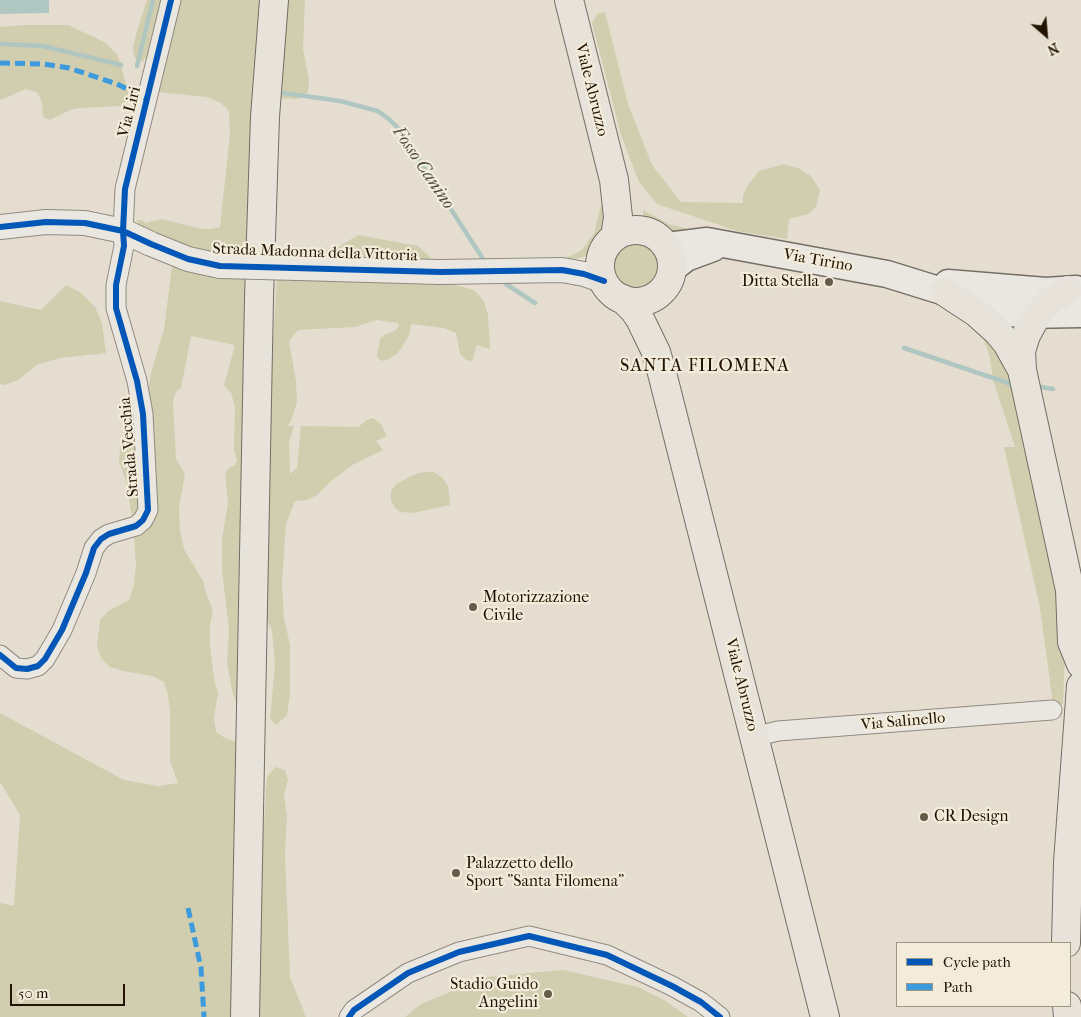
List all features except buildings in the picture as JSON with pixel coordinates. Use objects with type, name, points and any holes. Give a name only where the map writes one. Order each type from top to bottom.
[{"type":"main road","points":[[245,1017],[259,298],[265,117],[274,0]]},
{"type":"main road","name":"Viale Abruzzo","points":[[569,0],[614,180],[618,217],[615,237]]},
{"type":"main road","name":"Viale Abruzzo","points":[[614,180],[626,206],[644,230]]},
{"type":"main road","points":[[644,230],[652,234],[669,258],[669,279],[658,294],[647,300],[634,301],[609,280],[605,248],[615,237],[624,232],[644,230]]},
{"type":"main road","name":"Via Tirino","points":[[669,258],[702,241],[887,274],[910,280],[1000,312],[1037,315],[1081,314]]},
{"type":"main road","name":"Viale Abruzzo","points":[[609,280],[640,319],[656,352]]},
{"type":"main road","name":"Via Tirino","points":[[910,280],[1046,291],[1074,289]]},
{"type":"main road","points":[[1074,289],[1052,299],[1037,315],[1026,335],[1021,352],[1022,370],[1070,590],[1072,642],[1081,664]]},
{"type":"main road","points":[[945,292],[977,312],[997,330],[1007,343],[1022,370]]},
{"type":"main road","name":"Viale Abruzzo","points":[[658,294],[654,319],[656,352],[825,1017]]},
{"type":"main road","points":[[1066,942],[1068,862],[1081,686]]},
{"type":"street","name":"Via Liri","points":[[123,231],[125,189],[171,0]]},
{"type":"street","name":"Strada Madonna della Vittoria","points":[[0,228],[46,222],[85,223],[123,231],[188,259],[220,266],[440,272],[562,270],[609,280]]},
{"type":"street","name":"Strada Vecchia","points":[[0,655],[16,668],[27,669],[38,666],[45,659],[62,630],[98,543],[110,534],[136,526],[143,520],[148,510],[143,414],[137,381],[116,308],[116,285],[124,246],[123,231]]},
{"type":"street","name":"Via Salinello","points":[[754,737],[778,731],[1052,710]]},
{"type":"street","points":[[349,1017],[354,1010],[408,973],[458,952],[529,936],[607,955],[702,1002],[720,1017]]},
{"type":"shaded area","points":[[147,0],[161,0],[147,56],[143,61],[137,62],[133,48]]},
{"type":"shaded area","points":[[179,0],[264,0],[250,261],[208,258],[143,233],[136,220],[146,223],[162,219],[202,229],[220,227],[230,134],[229,111],[221,103],[207,97],[156,92]]},
{"type":"shaded area","points":[[287,0],[305,0],[303,48],[309,80],[308,92],[298,99],[277,98]]},
{"type":"shaded area","points":[[605,12],[628,104],[652,165],[681,202],[743,203],[743,196],[748,185],[759,171],[784,164],[798,168],[811,176],[820,190],[816,207],[808,214],[789,219],[787,239],[737,231],[657,204],[639,182],[621,135],[592,23],[597,14]]},
{"type":"shaded area","points":[[68,25],[104,42],[117,54],[128,90],[128,99],[121,106],[79,108],[70,110],[50,120],[43,117],[42,102],[37,92],[26,89],[0,100],[0,27]]},
{"type":"shaded area","points":[[607,198],[609,226],[602,242],[595,250],[583,257],[566,262],[544,261],[566,258],[582,250],[594,233],[600,208]]},
{"type":"shaded area","points":[[643,210],[669,224],[700,232],[677,234],[653,223],[643,215]]},
{"type":"shaded area","points":[[358,235],[418,246],[431,258],[428,266],[324,264],[324,255],[327,250],[337,248]]},
{"type":"shaded area","points":[[633,243],[641,243],[650,247],[656,253],[660,266],[656,279],[650,285],[641,289],[633,289],[624,285],[618,279],[614,270],[614,262],[618,253],[624,247]]},
{"type":"shaded area","points":[[172,266],[251,278],[239,710],[232,691],[227,662],[229,630],[222,570],[222,540],[228,502],[225,474],[237,461],[234,449],[235,407],[231,393],[224,385],[235,345],[191,336],[181,388],[176,392],[173,401],[176,459],[185,474],[179,507],[180,530],[184,549],[203,581],[213,610],[210,625],[210,645],[214,679],[218,693],[214,718],[216,732],[225,738],[237,742],[235,1017],[0,1017],[0,903],[14,906],[20,815],[0,782],[0,713],[124,780],[158,786],[178,783],[170,761],[170,713],[164,682],[152,676],[110,667],[101,658],[97,647],[100,620],[108,611],[129,600],[134,585],[136,565],[133,524],[126,481],[119,462],[120,447],[133,417],[146,403],[151,373],[164,329]]},
{"type":"shaded area","points":[[277,278],[448,283],[474,290],[484,301],[488,315],[490,349],[477,345],[472,361],[466,360],[460,354],[456,333],[444,328],[411,324],[409,335],[397,354],[383,361],[377,356],[380,339],[384,335],[396,330],[399,326],[398,323],[377,320],[355,327],[298,330],[289,341],[296,381],[297,402],[291,421],[287,426],[294,426],[289,442],[290,474],[297,468],[301,426],[358,427],[373,418],[381,424],[387,436],[376,441],[383,450],[354,464],[331,481],[317,495],[307,500],[295,501],[286,524],[282,583],[284,618],[290,645],[290,693],[287,715],[276,725],[270,718],[275,665],[272,631],[264,613],[269,406]]},
{"type":"shaded area","points":[[66,285],[80,292],[95,307],[102,323],[106,353],[60,358],[37,365],[18,380],[5,385],[0,384],[0,301],[41,310]]},
{"type":"shaded area","points":[[980,330],[1005,358],[1066,628],[1063,704],[1053,704],[1040,608],[1004,447],[1015,447],[994,383],[989,354]]},
{"type":"shaded area","points":[[433,472],[442,477],[448,486],[450,505],[413,513],[400,512],[391,501],[391,491],[396,484],[413,475]]},
{"type":"shaded area","points":[[275,767],[285,770],[288,780],[284,796],[287,815],[285,854],[290,977],[306,1017],[252,1017],[267,777]]},
{"type":"shaded area","name":"Stadio Guido Angelini","points":[[563,970],[638,987],[664,1000],[688,1017],[405,1017],[421,1004],[486,977]]},
{"type":"water","points":[[0,0],[49,0],[49,13],[0,14]]},
{"type":"waterway","points":[[137,66],[153,0]]},
{"type":"waterway","name":"Fosso Canino","points":[[0,44],[43,46],[121,65]]},
{"type":"waterway","name":"Fosso Canino","points":[[284,93],[340,101],[378,111],[390,120],[400,130],[483,259]]},
{"type":"waterway","name":"Fosso Canino","points":[[506,284],[535,303]]},
{"type":"waterway","name":"Fosso Canino","points":[[904,348],[1011,384]]},
{"type":"waterway","name":"Fosso Canino","points":[[1035,386],[1053,389]]},
{"type":"marked path","points":[[0,63],[43,64],[69,68],[117,84],[147,99]]},
{"type":"marked path","points":[[188,908],[201,968],[204,1017]]},
{"type":"cycle path","points":[[0,655],[16,668],[27,669],[38,666],[45,659],[62,630],[86,573],[94,548],[101,539],[109,534],[136,526],[143,520],[148,510],[143,414],[137,381],[116,308],[116,285],[124,246],[125,189],[171,0]]},
{"type":"cycle path","points":[[0,227],[46,222],[85,223],[123,231],[188,259],[220,266],[440,272],[562,270],[584,274],[604,281]]},
{"type":"cycle path","points":[[349,1017],[354,1010],[408,973],[459,952],[529,936],[607,955],[672,986],[701,1002],[720,1017]]},
{"type":"place","name":"Ditta Stella","points":[[829,282]]},
{"type":"place","name":"Motorizzazione Civile","points":[[473,607]]},
{"type":"place","name":"CR Design","points":[[924,817]]},
{"type":"place","name":"Palazzetto dello Sport \"Santa Filomena\"","points":[[456,873]]},
{"type":"place","name":"Stadio Guido Angelini","points":[[548,994]]},
{"type":"district","name":"SANTA FILOMENA","points":[[705,367]]}]
